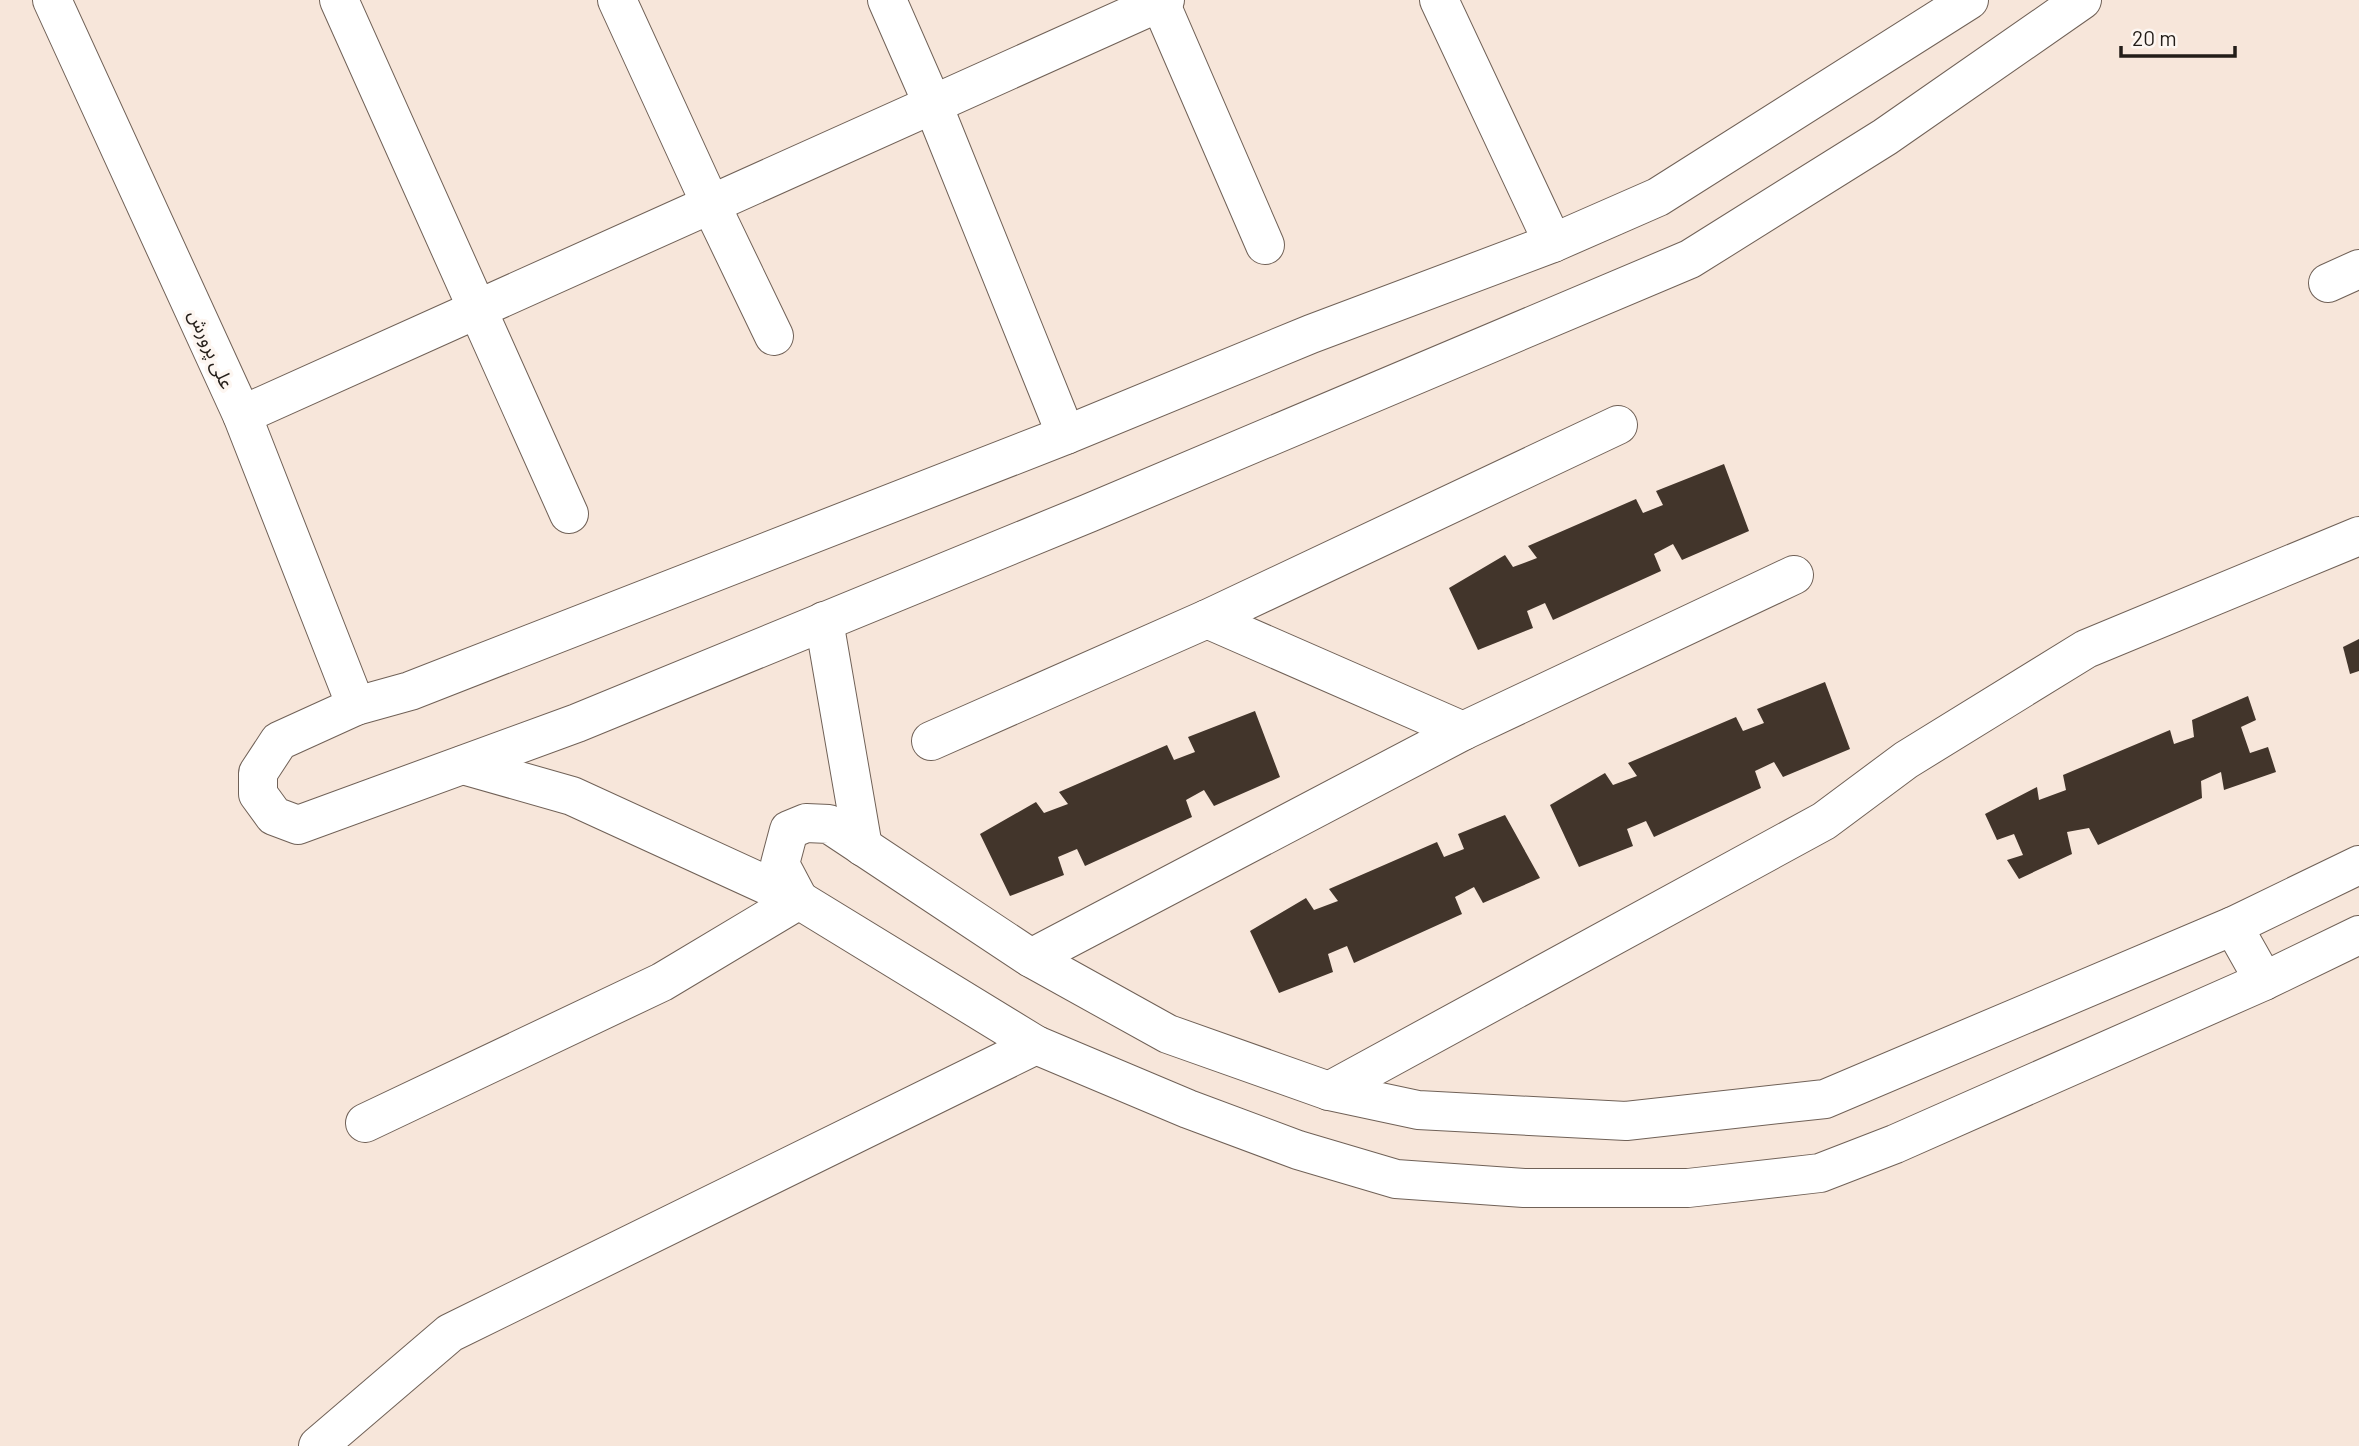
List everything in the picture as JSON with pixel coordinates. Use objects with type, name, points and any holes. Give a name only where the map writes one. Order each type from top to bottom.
[{"type":"street","name":"علی پرورش","points":[[52,0],[242,415],[356,706]]},
{"type":"street","points":[[339,0],[569,514]]},
{"type":"street","points":[[617,0],[774,336]]},
{"type":"street","points":[[887,0],[933,105],[1066,435]]},
{"type":"street","points":[[1439,0],[1553,243]]},
{"type":"street","points":[[1969,0],[1658,197],[1553,243],[1311,334],[1066,435],[410,691],[356,706],[279,741],[258,773],[258,794],[274,816],[298,825],[578,723],[1089,513],[1689,259],[1885,137],[2082,0]]},
{"type":"street","points":[[242,415],[1161,1],[1265,245]]},
{"type":"street","points":[[931,741],[1207,618],[1618,425]]},
{"type":"street","points":[[1329,1091],[1824,821],[1906,760],[2086,649],[2359,536]]},
{"type":"street","points":[[1031,958],[1463,731],[1794,575]]},
{"type":"street","points":[[1207,618],[1463,731]]},
{"type":"street","points":[[824,621],[863,847]]},
{"type":"street","points":[[463,765],[572,796],[799,900],[1036,1045],[1188,1109],[1298,1150],[1396,1179],[1524,1188],[1688,1188],[1821,1173],[1895,1144],[2264,981],[2359,935]]},
{"type":"street","points":[[799,900],[780,864],[789,830],[806,823],[829,824],[1031,958],[1168,1034],[1329,1091],[1418,1110],[1626,1121],[1825,1099],[2233,926],[2359,865]]},
{"type":"street","points":[[365,1124],[662,982],[799,900]]},
{"type":"street","points":[[2233,926],[2264,981]]},
{"type":"street","points":[[318,1446],[450,1333],[1036,1045]]},
{"type":"building","points":[[1724,464],[1749,531],[1682,560],[1673,544],[1654,554],[1661,571],[1553,620],[1545,603],[1527,611],[1533,628],[1478,650],[1449,588],[1505,555],[1513,567],[1537,558],[1528,546],[1636,499],[1643,513],[1663,505],[1656,491]]},
{"type":"building","points":[[2359,639],[2359,671],[2350,674],[2343,647]]},
{"type":"building","points":[[1825,682],[1850,749],[1783,777],[1774,762],[1755,771],[1761,788],[1654,837],[1646,821],[1627,829],[1633,846],[1579,867],[1550,805],[1605,773],[1613,785],[1637,776],[1628,763],[1736,717],[1743,731],[1764,723],[1757,709]]},
{"type":"building","points":[[2248,696],[2256,720],[2241,727],[2250,753],[2268,747],[2276,772],[2224,790],[2221,772],[2201,781],[2202,798],[2098,845],[2089,828],[2067,832],[2072,854],[2019,879],[2007,860],[2023,855],[2014,834],[1997,840],[1985,814],[2037,787],[2039,800],[2066,790],[2063,775],[2170,730],[2174,744],[2194,737],[2192,720]]},
{"type":"building","points":[[1255,711],[1280,777],[1214,806],[1204,790],[1186,800],[1192,817],[1085,866],[1077,849],[1058,857],[1064,875],[1010,896],[980,834],[1036,802],[1044,813],[1068,804],[1059,792],[1167,745],[1174,760],[1195,752],[1188,737]]},
{"type":"building","points":[[1505,815],[1540,878],[1483,903],[1474,887],[1455,897],[1462,914],[1354,963],[1347,946],[1328,954],[1333,972],[1279,993],[1250,931],[1306,898],[1314,910],[1338,901],[1329,889],[1437,842],[1444,857],[1464,849],[1458,834]]}]
